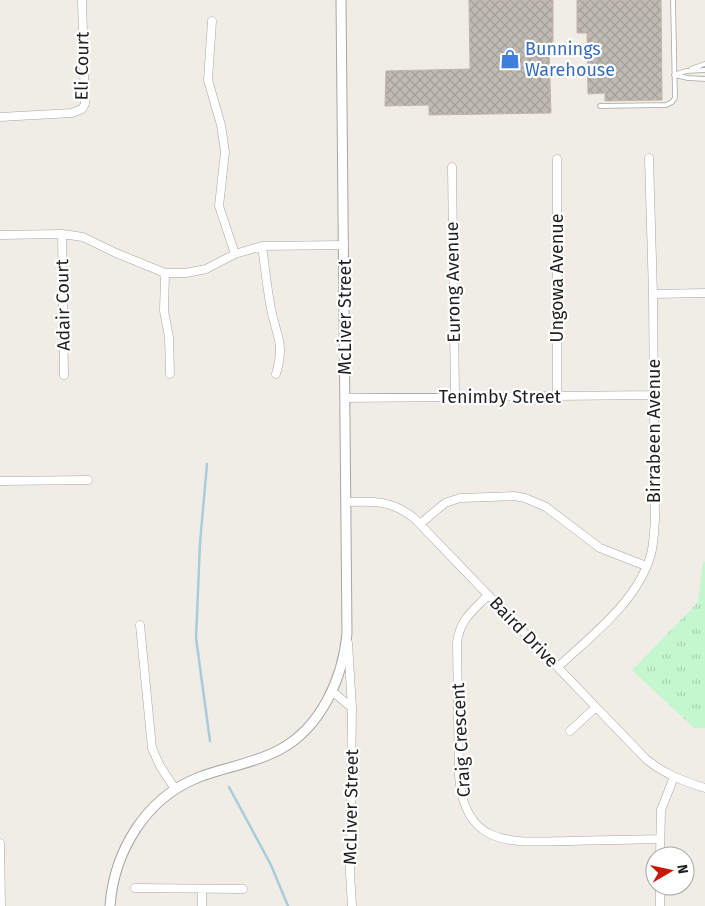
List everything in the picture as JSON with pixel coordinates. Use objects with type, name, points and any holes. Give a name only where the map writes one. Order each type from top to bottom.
[{"type":"street","name":"Eli Court","points":[[0,117],[72,113],[82,109],[85,104],[82,0]]},
{"type":"street","name":"McLiver Street","points":[[341,0],[347,633],[351,667],[352,708],[350,873],[352,906]]},
{"type":"street","points":[[212,21],[208,80],[221,126],[225,152],[219,206],[235,254]]},
{"type":"street","name":"Birrabeen Avenue","points":[[558,667],[620,607],[635,588],[653,546],[655,519],[653,294],[649,158]]},
{"type":"street","name":"Ungowa Avenue","points":[[557,159],[557,397]]},
{"type":"street","name":"Eurong Avenue","points":[[452,166],[455,397]]},
{"type":"street","points":[[0,235],[62,234],[82,237],[165,273],[186,273],[206,269],[235,254],[262,246],[344,245]]},
{"type":"street","name":"Adair Court","points":[[62,234],[64,375]]},
{"type":"street","points":[[262,246],[271,306],[281,346],[281,357],[276,374]]},
{"type":"street","points":[[165,273],[164,311],[169,337],[170,374]]},
{"type":"street","points":[[653,294],[705,293]]},
{"type":"street","name":"Tenimby Street","points":[[345,398],[654,395]]},
{"type":"street","points":[[0,481],[88,480]]},
{"type":"street","points":[[420,524],[445,503],[460,498],[514,496],[525,498],[546,507],[600,548],[646,566]]},
{"type":"street","name":"Baird Drive","points":[[346,502],[379,501],[389,503],[406,512],[420,524],[646,759],[657,769],[705,788]]},
{"type":"street","name":"Craig Crescent","points":[[488,595],[462,623],[458,632],[459,776],[462,798],[468,813],[474,821],[490,834],[498,838],[521,842],[659,839]]},
{"type":"street","points":[[140,625],[152,748],[160,766],[175,789]]},
{"type":"street","name":"McLiver Street","points":[[110,906],[116,870],[134,829],[152,808],[175,789],[196,778],[260,759],[281,749],[302,733],[319,715],[332,691],[343,662],[347,633]]},
{"type":"street","points":[[332,691],[352,708]]},
{"type":"street","points":[[570,731],[596,706]]},
{"type":"street","points":[[659,846],[661,810],[674,777]]},
{"type":"street","points":[[694,784],[705,781]]},
{"type":"street","points":[[0,843],[1,906]]},
{"type":"street","points":[[135,888],[243,889]]},
{"type":"street","points":[[202,889],[202,906]]},
{"type":"lane","points":[[600,106],[669,104],[675,98],[673,0]]},
{"type":"lane","points":[[674,74],[705,64]]},
{"type":"lane","points":[[686,70],[705,70]]},
{"type":"lane","points":[[674,74],[688,78],[705,79]]},
{"type":"green space","points":[[703,562],[705,562],[705,728],[694,728],[632,670],[698,602]]},
{"type":"building","name":"Bunnings Warehouse","points":[[469,0],[553,0],[553,41],[549,49],[551,113],[429,115],[429,105],[385,106],[386,71],[470,69]]},
{"type":"building","points":[[577,0],[661,0],[662,100],[605,101],[605,93],[588,94],[587,33],[577,33]]},
{"type":"waterway","points":[[207,464],[200,543],[196,638],[210,741]]},
{"type":"waterway","points":[[229,787],[271,865],[288,906]]},
{"type":"place","name":"Bunnings Warehouse","points":[[510,59]]}]
